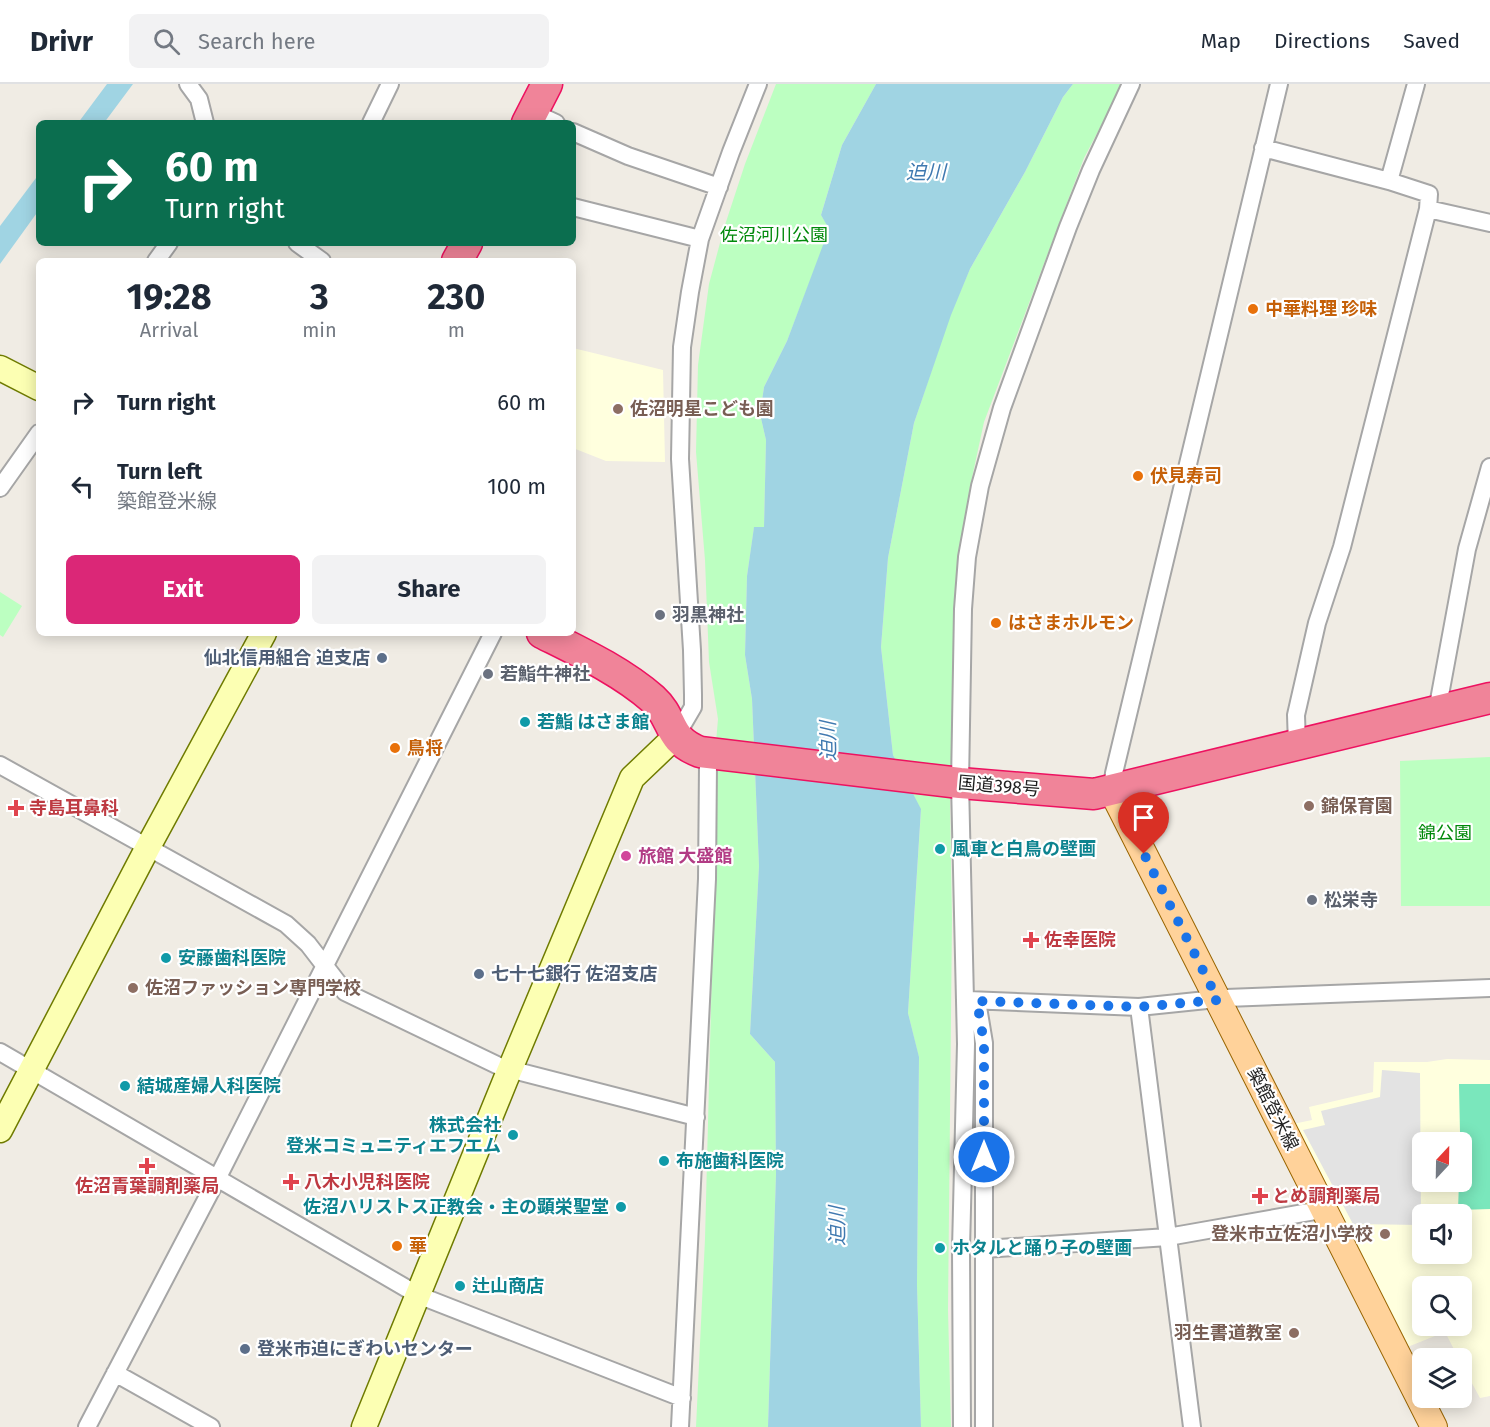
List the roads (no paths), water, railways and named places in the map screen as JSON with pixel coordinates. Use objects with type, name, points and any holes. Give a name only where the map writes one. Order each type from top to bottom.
[{"type":"highway","points":[[538,119],[547,84]]},
{"type":"highway","name":"国道398号","points":[[548,636],[608,667],[654,700],[668,720],[681,729],[685,747],[715,754],[960,783],[1094,794],[1490,698]]},
{"type":"main road","name":"築館登米線","points":[[1112,791],[1434,1427]]},
{"type":"street","points":[[188,84],[199,99],[204,120]]},
{"type":"street","points":[[372,120],[388,84]]},
{"type":"street","points":[[364,1427],[632,778],[681,729],[693,707],[692,639],[680,459],[682,347],[700,239],[758,84]]},
{"type":"street","points":[[962,1427],[961,1249],[966,1044],[971,1000],[960,783],[963,609],[967,557],[980,486],[1002,408],[1091,170],[1131,84]]},
{"type":"street","points":[[1112,791],[1113,773],[1279,84]]},
{"type":"street","points":[[1389,181],[1416,84]]},
{"type":"street","points":[[576,133],[628,156],[719,187]]},
{"type":"street","points":[[1263,148],[1389,181],[1429,194],[1428,209],[1342,547],[1317,623],[1296,715],[1297,745]]},
{"type":"street","points":[[576,208],[700,239]]},
{"type":"street","points":[[1428,209],[1490,223]]},
{"type":"street","points":[[0,368],[36,386]]},
{"type":"street","points":[[0,488],[36,437]]},
{"type":"street","points":[[1437,711],[1467,549],[1490,467]]},
{"type":"street","points":[[0,1130],[148,847],[262,636]]},
{"type":"street","points":[[87,1427],[217,1179],[491,636]]},
{"type":"street","points":[[680,1427],[707,879],[708,764],[715,754]]},
{"type":"street","points":[[0,765],[286,924],[308,944],[345,992],[501,1067],[696,1117]]},
{"type":"street","points":[[971,1000],[1139,1007],[1218,1000],[1490,988]]},
{"type":"street","points":[[971,1000],[984,1043],[984,1427]]},
{"type":"street","points":[[1139,1007],[1192,1427]]},
{"type":"street","points":[[0,1052],[418,1295],[682,1398]]},
{"type":"street","points":[[984,1249],[1168,1237],[1323,1208]]},
{"type":"street","points":[[115,1373],[211,1427]]},
{"type":"water","points":[[107,84],[133,84],[106,120],[80,120]]},
{"type":"water","name":"迫川","points":[[876,84],[1073,84],[1063,97],[1025,172],[970,269],[951,315],[914,423],[888,558],[881,647],[893,755],[921,809],[908,1013],[919,1057],[917,1285],[921,1427],[768,1427],[776,1174],[775,1062],[750,1034],[759,866],[752,699],[745,655],[747,576],[754,527],[764,527],[766,440],[760,414],[764,387],[787,341],[829,229],[821,215],[842,145]]},
{"type":"water","points":[[36,178],[36,214],[0,264],[0,226]]},
{"type":"place","name":"中華料理 珍味","points":[[1253,309]]},
{"type":"place","name":"佐沼明星こども園","points":[[618,409]]},
{"type":"place","name":"伏見寿司","points":[[1138,476]]},
{"type":"place","name":"羽黒神社","points":[[660,615]]},
{"type":"place","name":"はさまホルモン","points":[[996,623]]},
{"type":"place","name":"仙北信用組合 迫支店","points":[[382,658]]},
{"type":"place","name":"若鮨牛神社","points":[[488,674]]},
{"type":"place","name":"若鮨 はさま館","points":[[525,722]]},
{"type":"place","name":"鳥将","points":[[395,748]]},
{"type":"place","name":"錦保育園","points":[[1309,806]]},
{"type":"place","name":"寺島耳鼻科","points":[[16,808]]},
{"type":"place","name":"風車と白鳥の壁画","points":[[940,849]]},
{"type":"place","name":"旅館 大盛館","points":[[626,856]]},
{"type":"place","name":"松栄寺","points":[[1312,900]]},
{"type":"place","name":"佐幸医院","points":[[1031,940]]},
{"type":"place","name":"安藤歯科医院","points":[[166,958]]},
{"type":"place","name":"七十七銀行 佐沼支店","points":[[479,974]]},
{"type":"place","name":"佐沼ファッション専門学校","points":[[133,988]]},
{"type":"place","name":"結城産婦人科医院","points":[[125,1086]]},
{"type":"place","name":"株式会社 登米コミュニティエフエム","points":[[513,1135]]},
{"type":"place","name":"布施歯科医院","points":[[664,1161]]},
{"type":"place","name":"佐沼青葉調剤薬局","points":[[147,1166]]},
{"type":"place","name":"八木小児科医院","points":[[291,1182]]},
{"type":"place","name":"とめ調剤薬局","points":[[1260,1196]]},
{"type":"place","name":"佐沼ハリストス正教会・主の顕栄聖堂","points":[[621,1207]]},
{"type":"place","name":"登米市立佐沼小学校","points":[[1385,1234]]},
{"type":"place","name":"華","points":[[397,1246]]},
{"type":"place","name":"ホタルと踊り子の壁画","points":[[940,1248]]},
{"type":"place","name":"辻山商店","points":[[460,1286]]},
{"type":"place","name":"羽生書道教室","points":[[1294,1333]]},
{"type":"place","name":"登米市迫にぎわいセンター","points":[[245,1349]]},
{"type":"park label","name":"佐沼河川公園","points":[[774,235]]},
{"type":"park label","name":"錦公園","points":[[1445,833]]}]
